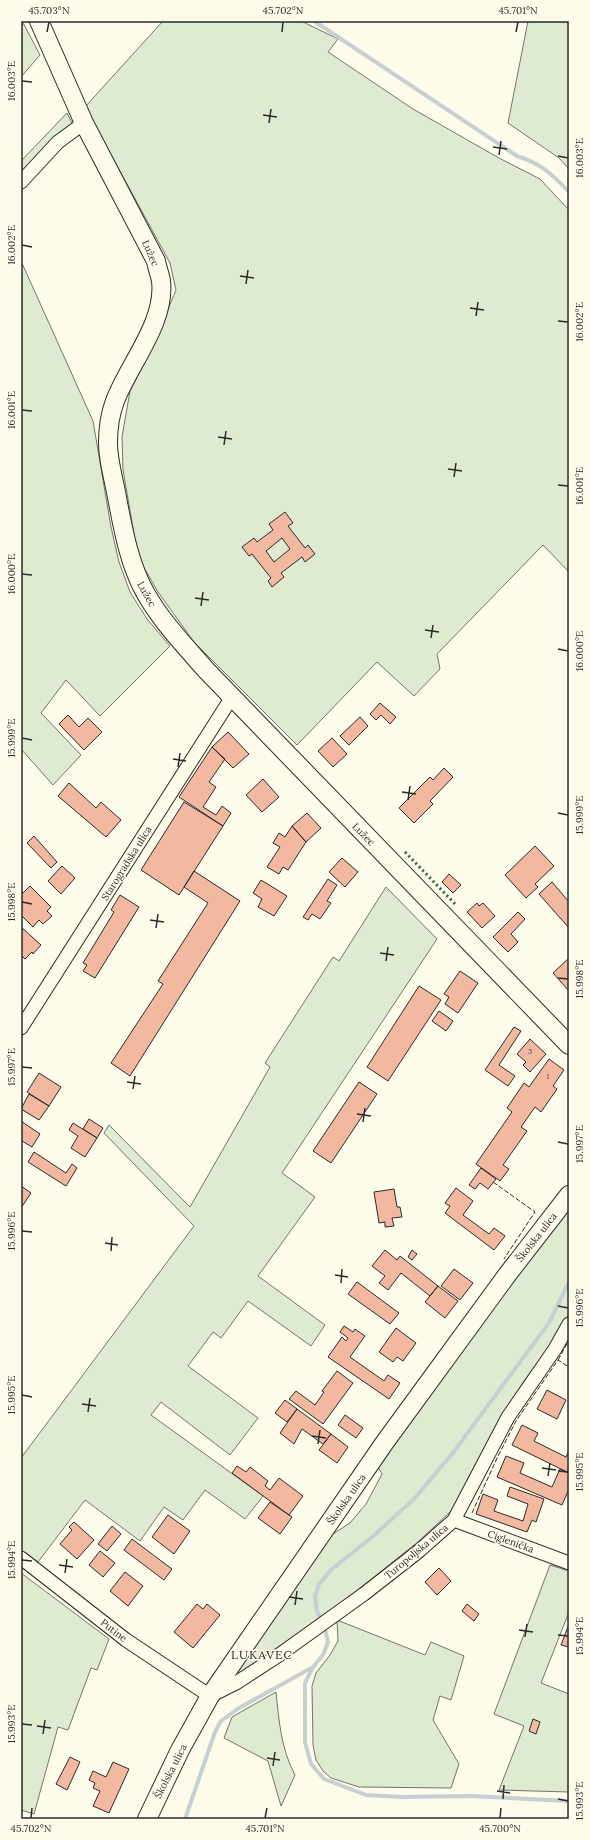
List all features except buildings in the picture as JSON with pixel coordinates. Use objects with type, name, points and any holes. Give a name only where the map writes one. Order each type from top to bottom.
[{"type":"street","name":"Lužec","points":[[39,21],[84,123],[156,261],[161,282],[160,304],[156,319],[115,401],[109,423],[108,443],[110,464],[127,542],[137,576],[158,613],[206,670],[569,1045]]},
{"type":"street","points":[[21,182],[58,142],[84,123]]},
{"type":"street","name":"Starogradska ulica","points":[[21,1028],[232,697]]},
{"type":"street","name":"Školska ulica","points":[[147,1819],[180,1750],[210,1696],[385,1442],[507,1275],[569,1195]]},
{"type":"street","name":"Turopoljska ulica","points":[[210,1696],[236,1683],[279,1655],[306,1634],[364,1594],[419,1551],[454,1520],[508,1417],[555,1349],[569,1324]]},
{"type":"street","name":"Ciglenička","points":[[454,1520],[569,1563]]},
{"type":"street","name":"Putine","points":[[21,1558],[126,1640],[210,1696]]},
{"type":"green space","points":[[22,21],[40,55],[21,77],[21,22]]},
{"type":"green space","points":[[163,21],[301,21],[338,39],[328,52],[413,109],[499,158],[540,179],[569,210],[569,572],[543,545],[437,654],[440,669],[414,696],[377,662],[297,745],[194,642],[158,592],[138,557],[123,470],[122,437],[130,391],[149,354],[176,290],[170,263],[85,107]]},
{"type":"green space","points":[[528,21],[569,21],[569,169],[559,158],[508,123]]},
{"type":"green space","points":[[67,113],[72,123],[21,178],[21,161]]},
{"type":"green space","points":[[21,261],[93,421],[111,527],[119,562],[130,592],[147,619],[170,646],[100,716],[66,680],[41,713],[81,755],[53,785],[21,749]]},
{"type":"green space","points":[[386,887],[437,939],[282,1173],[315,1197],[258,1276],[325,1325],[311,1346],[248,1301],[221,1338],[213,1332],[188,1366],[258,1418],[230,1455],[161,1402],[151,1415],[263,1496],[245,1519],[205,1490],[183,1520],[164,1507],[140,1541],[85,1500],[38,1562],[21,1550],[21,1458],[194,1226],[104,1133],[109,1125],[190,1207],[270,1067],[265,1063],[333,957],[339,961]]},
{"type":"green space","points":[[569,1206],[569,1313],[562,1329],[522,1384],[497,1427],[467,1489],[451,1511],[419,1541],[329,1612],[239,1674],[235,1670],[325,1539],[350,1523],[366,1504],[382,1474],[376,1464]]},
{"type":"green space","points":[[550,1565],[569,1571],[569,1612],[541,1683],[569,1694],[569,1792],[499,1790],[524,1726],[494,1714]]},
{"type":"green space","points":[[21,1573],[109,1639],[97,1670],[91,1668],[68,1730],[58,1727],[34,1814],[21,1810]]},
{"type":"green space","points":[[337,1620],[425,1655],[431,1642],[464,1656],[451,1700],[440,1696],[433,1720],[459,1764],[451,1788],[359,1787],[331,1778],[323,1771],[316,1760],[313,1745],[312,1686],[316,1673],[330,1655],[338,1641]]},
{"type":"green space","points":[[276,1692],[284,1745],[290,1765],[295,1775],[281,1806],[268,1761],[224,1738],[232,1717]]},
{"type":"waterway","points":[[314,21],[517,156],[540,166],[552,175],[569,192]]},
{"type":"waterway","points":[[185,1819],[215,1732],[221,1721],[239,1708],[313,1667],[323,1655],[328,1642],[325,1629],[317,1611],[315,1597],[319,1584],[332,1569],[371,1538],[414,1499],[452,1454],[549,1323],[569,1282]]},
{"type":"waterway","points":[[313,1667],[305,1683],[305,1742],[311,1764],[324,1779],[366,1795],[402,1797],[471,1796],[569,1801]]},
{"type":"hedge","points":[[405,852],[457,906]]},
{"type":"fence","points":[[493,1182],[535,1212],[504,1259]]},
{"type":"fence","points":[[558,1360],[569,1340]]},
{"type":"fence","points":[[472,1513],[516,1421],[558,1360],[569,1367]]},
{"type":"district","name":"LUKAVEC","points":[[262,1655]]}]
